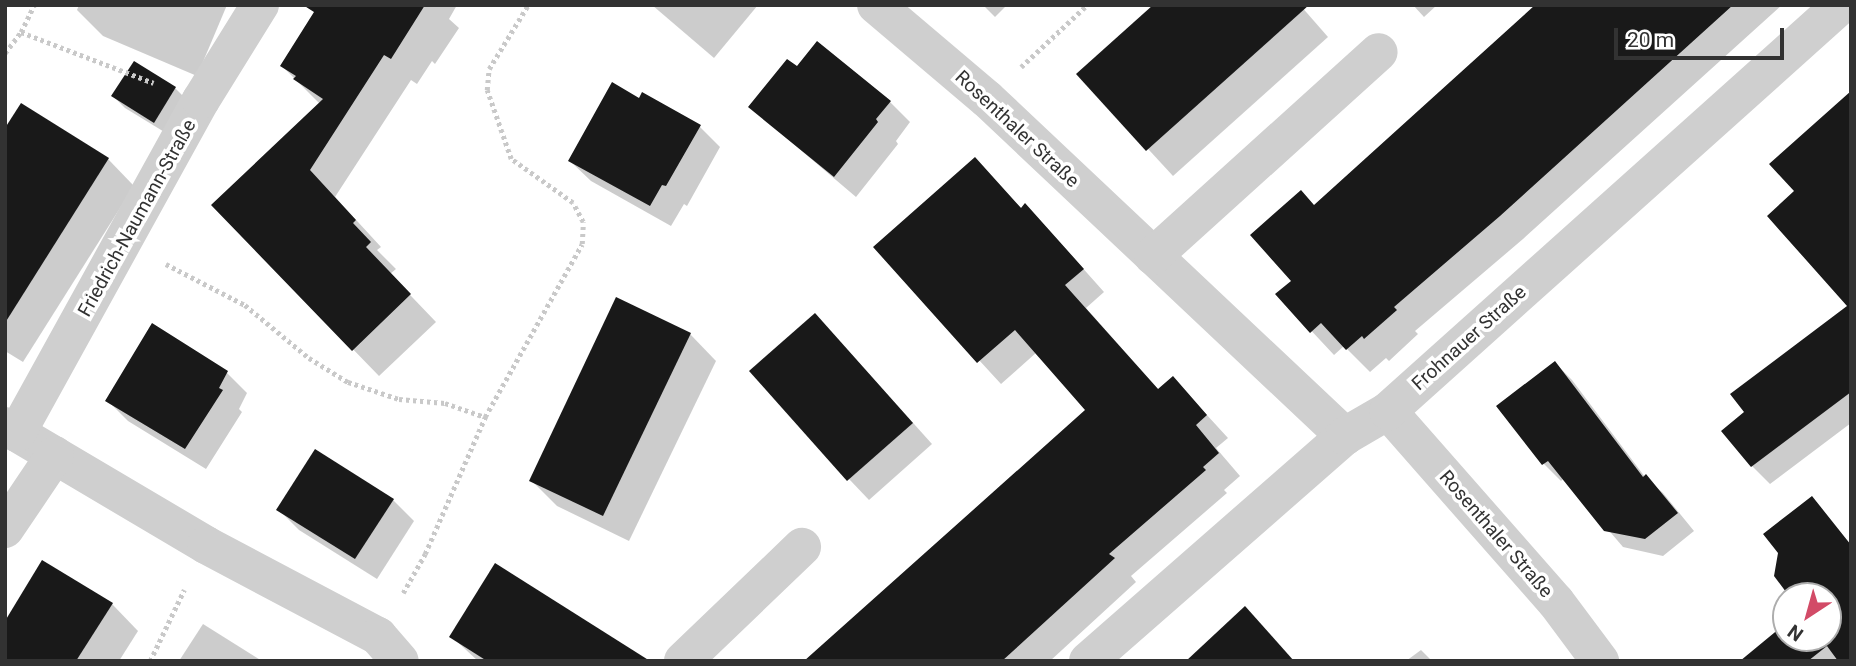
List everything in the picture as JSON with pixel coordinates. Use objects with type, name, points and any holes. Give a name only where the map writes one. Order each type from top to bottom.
[{"type":"street","name":"Friedrich-Naumann-Straße","points":[[260,5],[201,100],[11,430],[389,649]]},
{"type":"street","name":"Rosenthaler Straße","points":[[876,5],[987,99],[1345,436]]},
{"type":"street","name":"Frohnauer Straße","points":[[1088,661],[1345,436],[1388,411],[1841,5]]},
{"type":"street","points":[[1153,256],[1379,52]]},
{"type":"street","name":"Rosenthaler Straße","points":[[1388,411],[1556,602],[1600,661]]},
{"type":"street","points":[[5,529],[55,454]]},
{"type":"street","points":[[683,661],[802,547]]},
{"type":"path","points":[[5,53],[21,32],[34,5]]},
{"type":"path","points":[[389,649],[425,554],[485,417],[582,243],[583,222],[573,203],[511,159],[487,90],[489,69],[528,5]]},
{"type":"path","points":[[987,99],[1087,5]]},
{"type":"path","points":[[21,32],[167,88]]},
{"type":"path","points":[[170,266],[245,305],[309,358],[348,382],[399,399],[445,402],[485,417]]},
{"type":"path","points":[[150,661],[206,545]]},
{"type":"building","points":[[303,5],[425,5],[391,59],[384,55],[310,170],[356,220],[353,223],[371,242],[366,247],[411,294],[352,351],[211,205],[323,99],[293,79],[296,76],[280,66],[314,12]]},
{"type":"building","points":[[1153,5],[1309,5],[1146,151],[1076,74]]},
{"type":"building","points":[[1535,5],[1733,5],[1500,216],[1394,307],[1397,310],[1364,339],[1362,336],[1346,350],[1321,323],[1310,333],[1275,294],[1291,281],[1250,235],[1301,190],[1314,205]]},
{"type":"building","points":[[817,41],[891,101],[876,119],[878,122],[834,177],[748,107],[787,59],[797,66]]},
{"type":"building","points":[[134,61],[176,87],[154,123],[111,96]]},
{"type":"building","points":[[612,82],[639,98],[642,92],[701,125],[666,186],[662,185],[650,206],[568,161]]},
{"type":"building","points":[[1851,91],[1851,392],[1751,467],[1721,431],[1744,412],[1730,394],[1847,306],[1767,216],[1794,191],[1769,164]]},
{"type":"building","points":[[21,103],[109,158],[5,323],[5,128]]},
{"type":"building","points":[[975,157],[1021,208],[1025,203],[1084,269],[1065,285],[1158,389],[1173,376],[1207,415],[1196,425],[1219,453],[1203,467],[1206,470],[1109,554],[1115,558],[1002,661],[804,661],[1085,410],[1015,330],[977,363],[873,247]]},
{"type":"building","points":[[616,297],[691,333],[603,516],[529,481]]},
{"type":"building","points":[[815,313],[913,423],[847,481],[749,371]]},
{"type":"building","points":[[152,323],[228,371],[219,388],[223,390],[185,449],[105,401]]},
{"type":"building","points":[[1555,361],[1643,477],[1646,474],[1678,513],[1645,539],[1604,531],[1548,461],[1542,465],[1496,406]]},
{"type":"building","points":[[315,449],[394,499],[355,559],[276,510]]},
{"type":"building","points":[[1812,496],[1851,545],[1851,661],[1838,661],[1831,652],[1842,652],[1842,582],[1778,582],[1774,576],[1778,553],[1763,534]]},
{"type":"building","points":[[42,560],[113,603],[76,661],[5,661],[5,621]]},
{"type":"building","points":[[495,563],[650,661],[487,661],[449,637]]},
{"type":"building","points":[[1245,606],[1294,661],[1186,661]]},
{"type":"building","points":[[1772,635],[1772,652],[1819,652],[1808,661],[1740,661]]}]
